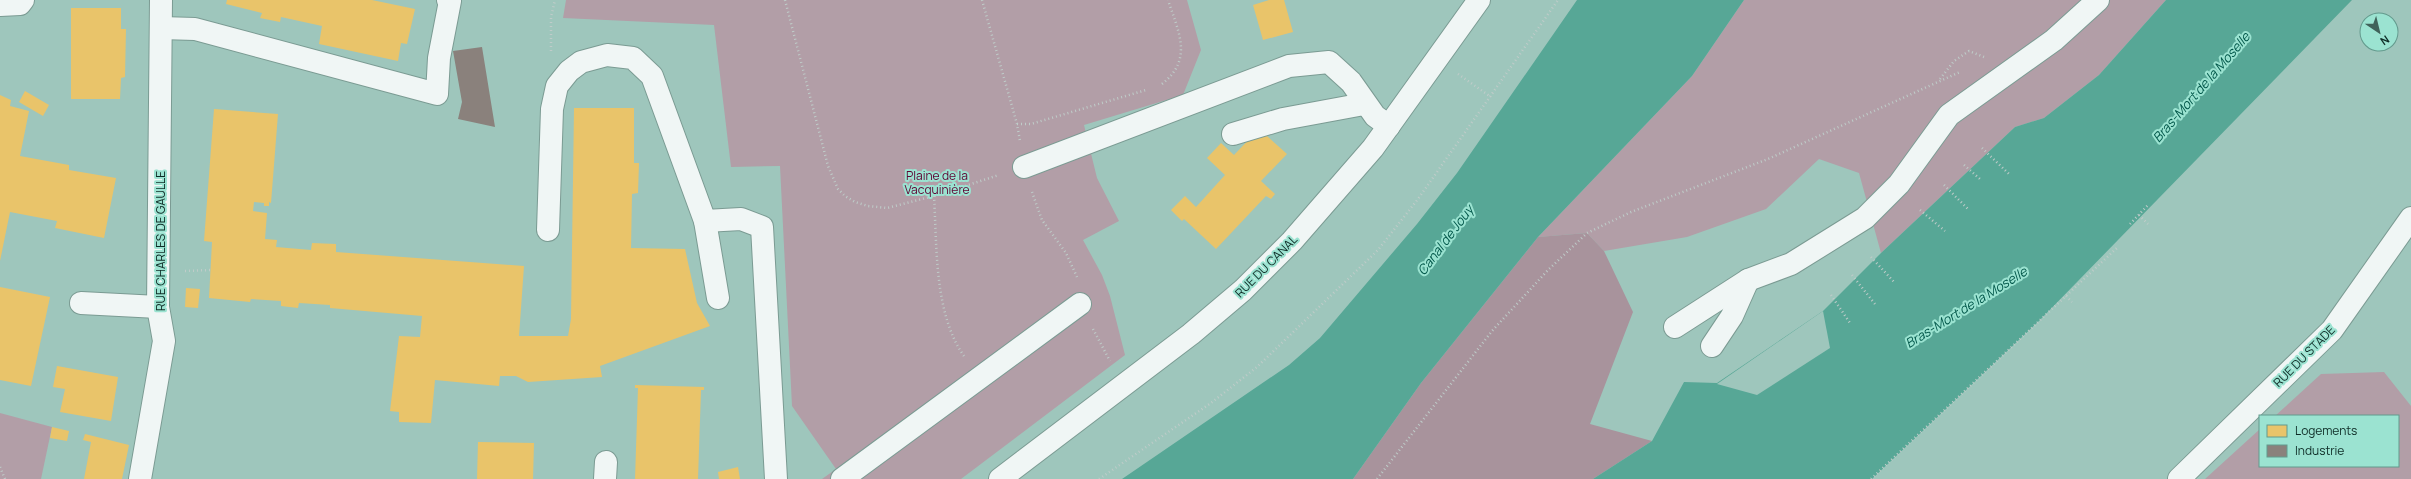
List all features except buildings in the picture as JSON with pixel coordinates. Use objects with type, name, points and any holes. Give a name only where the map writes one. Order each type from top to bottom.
[{"type":"street","points":[[0,5],[20,4],[23,0]]},
{"type":"street","name":"RUE CHARLES DE GAULLE","points":[[140,479],[164,341],[158,307],[161,0]]},
{"type":"street","points":[[161,28],[195,29],[437,94],[439,58],[450,1],[448,0]]},
{"type":"street","name":"RUE DU CANAL","points":[[1000,479],[1190,334],[1243,290],[1292,241],[1373,148],[1438,60],[1479,0]]},
{"type":"street","points":[[1675,327],[1748,280],[1791,264],[1865,218],[1899,184],[1949,115],[2026,58],[2054,40],[2098,0]]},
{"type":"street","points":[[548,230],[552,109],[557,86],[569,71],[581,62],[608,55],[633,58],[652,76],[705,221],[718,298]]},
{"type":"street","points":[[1024,167],[1289,66],[1329,62],[1351,82],[1364,104],[1375,116],[1389,126]]},
{"type":"street","points":[[1233,134],[1283,119],[1364,104]]},
{"type":"street","points":[[705,221],[741,218],[762,227],[776,479]]},
{"type":"street","name":"RUE DU STADE","points":[[2179,479],[2332,330],[2411,218]]},
{"type":"street","points":[[1712,346],[1732,316],[1748,280]]},
{"type":"street","points":[[81,303],[158,307]]},
{"type":"street","points":[[842,479],[1080,304]]},
{"type":"path","points":[[555,0],[551,17],[552,55],[569,71]]},
{"type":"path","points":[[785,0],[828,166],[838,189],[855,202],[887,208],[934,196],[1024,167],[1017,124],[982,0]]},
{"type":"path","points":[[1159,85],[1170,77],[1179,61],[1182,45],[1168,0]]},
{"type":"path","points":[[1099,479],[1211,403],[1257,367],[1378,250],[1418,199],[1558,0]]},
{"type":"path","points":[[1938,80],[1954,61],[1969,51],[1990,61],[2026,58]]},
{"type":"path","points":[[1438,60],[1491,97]]},
{"type":"path","points":[[1377,479],[1492,330],[1549,269],[1587,233],[1631,212],[1768,159],[1938,80],[1964,70]]},
{"type":"path","points":[[1017,124],[1031,124],[1152,88]]},
{"type":"path","points":[[1982,148],[2009,174]]},
{"type":"path","points":[[1964,165],[1980,179]]},
{"type":"path","points":[[1944,185],[1968,210]]},
{"type":"path","points":[[934,196],[944,313],[958,348],[979,378]]},
{"type":"path","points":[[2130,224],[2148,205]]},
{"type":"path","points":[[1920,210],[1945,231]]},
{"type":"path","points":[[2139,215],[2148,224]]},
{"type":"path","points":[[1871,479],[2118,247]]},
{"type":"path","points":[[1871,258],[1895,283]]},
{"type":"path","points":[[184,272],[210,270]]},
{"type":"path","points":[[1852,276],[1875,304]]},
{"type":"path","points":[[1832,295],[1850,323]]},
{"type":"path","points":[[2066,296],[2072,302]]},
{"type":"path","points":[[0,467],[5,479]]},
{"type":"green space","name":"Plaine de la Vacquinière","points":[[566,0],[1187,0],[1201,50],[1183,95],[1084,125],[1097,178],[1119,221],[1083,240],[1102,275],[1110,296],[1125,355],[961,479],[822,479],[836,469],[792,406],[780,166],[731,167],[714,25],[563,18]]},
{"type":"green space","points":[[1744,0],[2166,0],[2099,75],[2044,118],[2015,127],[1881,253],[1859,173],[1819,159],[1766,209],[1687,237],[1604,251],[1587,233],[1538,237],[1692,76]]},
{"type":"green space","points":[[2384,372],[2411,406],[2411,479],[2205,479],[2259,430],[2259,467],[2399,467],[2399,415],[2276,415],[2321,374]]},
{"type":"green space","points":[[0,413],[52,427],[41,479],[0,479]]},
{"type":"shaded area","points":[[1587,233],[1604,251],[1633,312],[1590,424],[1652,441],[1593,479],[1353,479],[1421,383],[1538,237]]},
{"type":"water","name":"Canal de Jouy","points":[[1577,0],[1744,0],[1692,76],[1538,237],[1421,383],[1353,479],[1122,479],[1289,365],[1320,338],[1417,224],[1457,173]]},
{"type":"water","name":"Bras-Mort de la Moselle","points":[[2166,0],[2352,0],[2039,321],[1872,479],[1593,479],[1652,441],[1684,382],[1717,383],[1823,311],[1881,253],[2015,127],[2044,118],[2099,75]]},
{"type":"pier","points":[[1823,311],[1830,348],[1757,395],[1717,384]]}]
